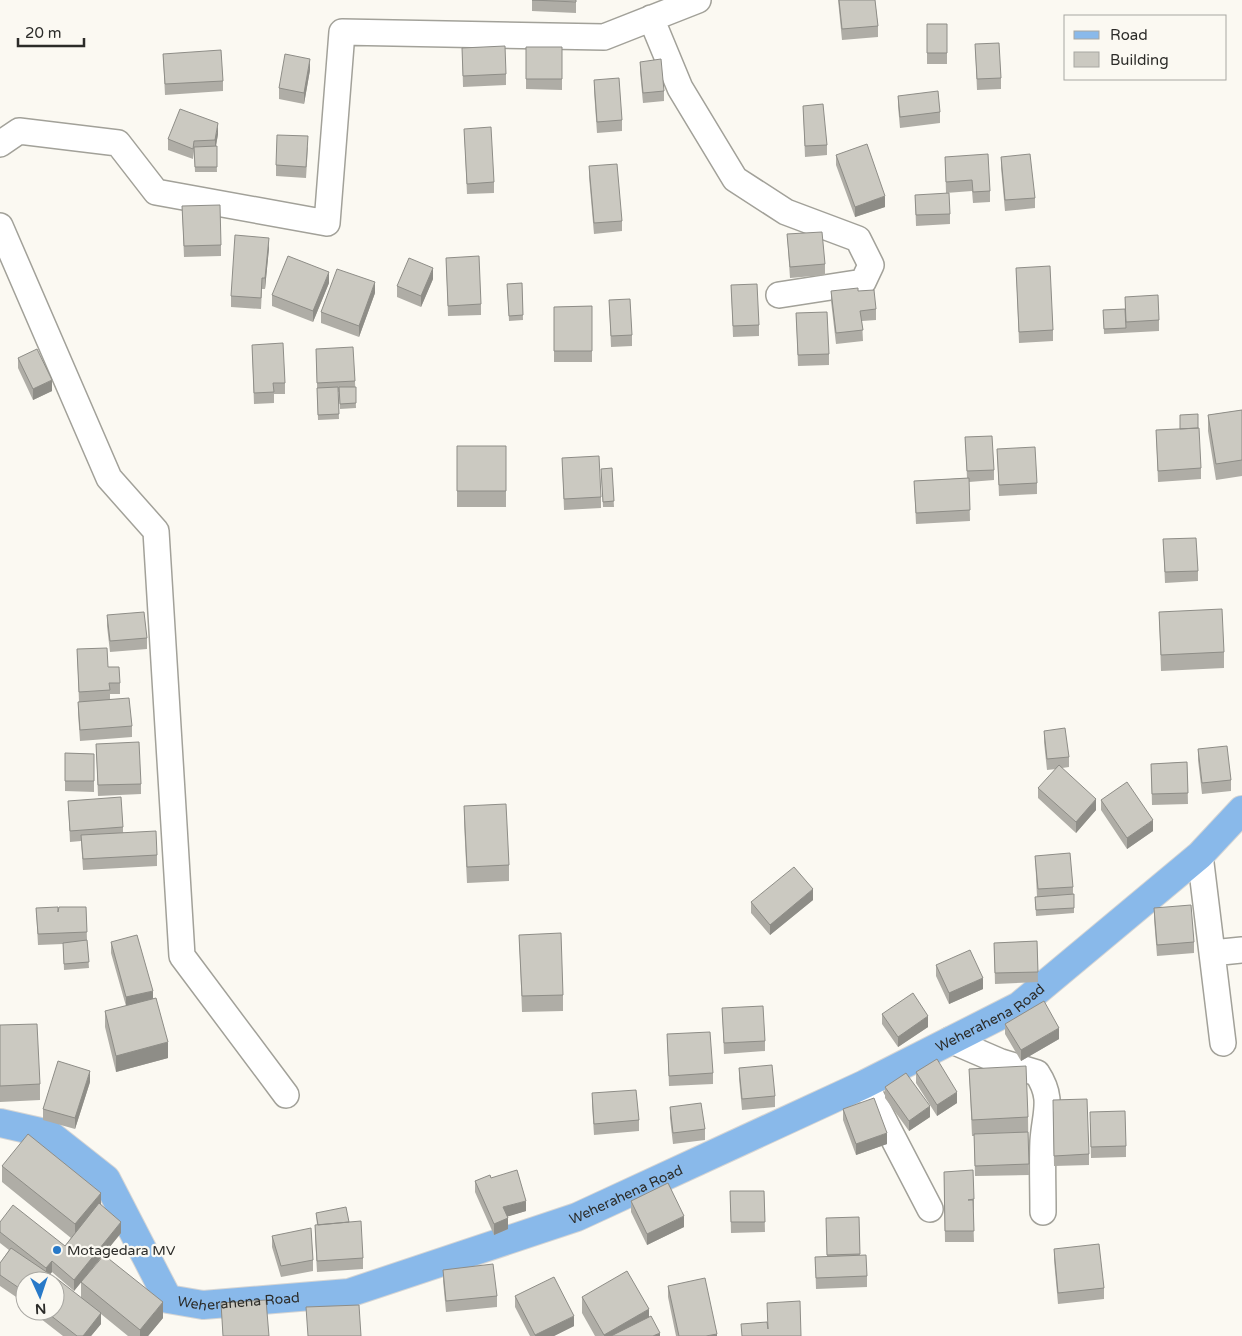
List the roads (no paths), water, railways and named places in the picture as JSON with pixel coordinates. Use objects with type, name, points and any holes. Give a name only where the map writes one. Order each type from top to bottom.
[{"type":"main road","name":"Weherahena Road","points":[[0,1123],[49,1134],[106,1179],[168,1299],[203,1305],[349,1293],[577,1217],[865,1084],[1019,1006],[1200,855],[1242,810]]},
{"type":"street","points":[[0,144],[19,130],[118,142],[156,192],[327,223],[342,32],[604,37],[698,0]]},
{"type":"street","points":[[651,18],[680,88],[735,179],[786,212],[858,239],[871,265],[863,282],[779,295]]},
{"type":"street","points":[[0,226],[109,478],[156,530],[182,956],[286,1095]]},
{"type":"street","points":[[1200,855],[1223,1043]]},
{"type":"street","points":[[1212,953],[1242,950]]},
{"type":"street","points":[[950,1040],[1001,1062],[1037,1073],[1046,1087],[1049,1106],[1043,1140],[1043,1212]]},
{"type":"street","points":[[865,1084],[930,1209]]},
{"type":"place","name":"Motagedara MV","points":[[57,1250]]}]
